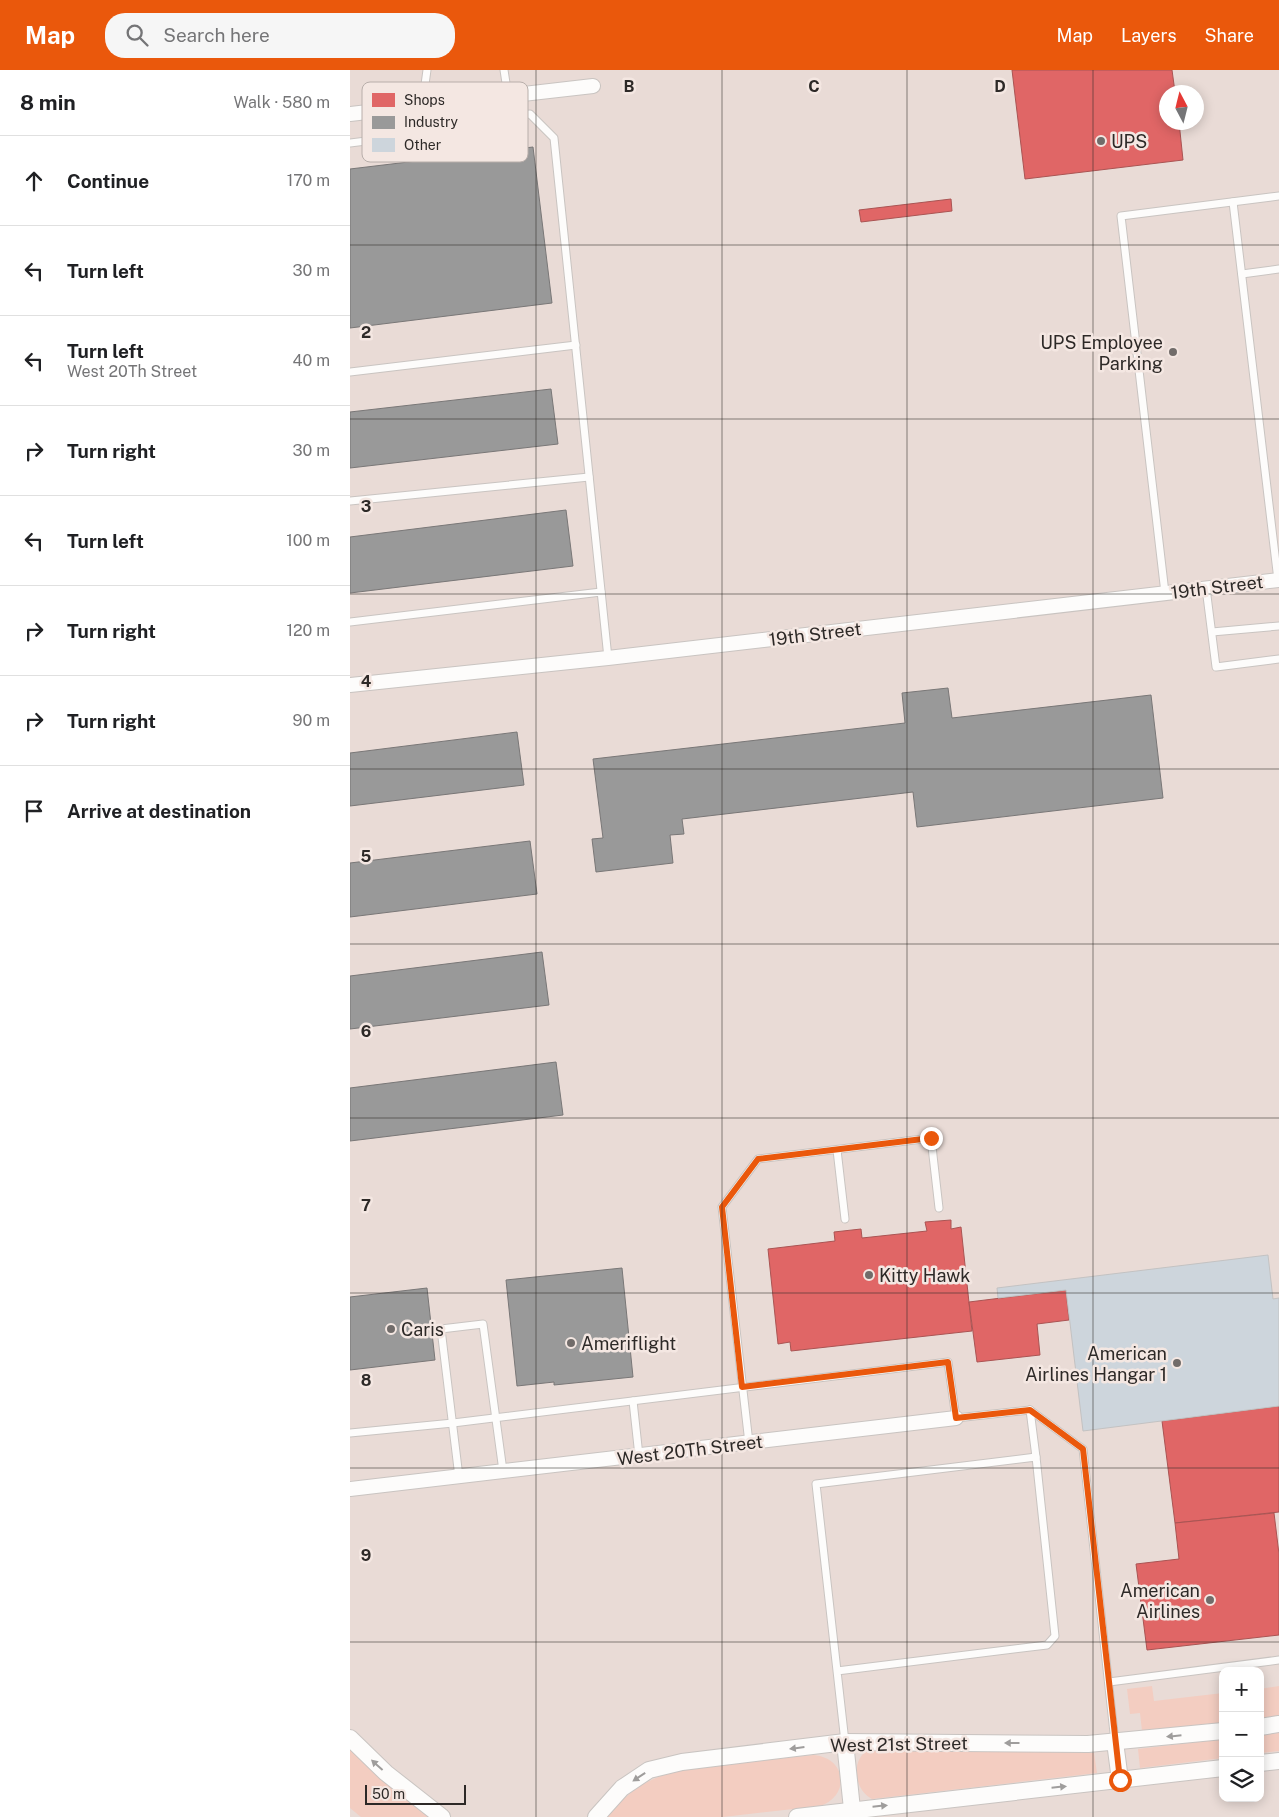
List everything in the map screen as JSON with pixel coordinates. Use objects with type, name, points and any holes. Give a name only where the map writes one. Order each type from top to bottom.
[{"type":"street","points":[[528,94],[593,86]]},
{"type":"street","name":"19th Street","points":[[350,685],[608,658],[1278,580]]},
{"type":"street","name":"West 20Th Street","points":[[350,1489],[956,1418]]},
{"type":"street","points":[[1264,1726],[1279,1724]]},
{"type":"street","name":"West 21st Street","points":[[596,1817],[622,1788],[649,1770],[682,1762],[845,1742],[1088,1744],[1219,1731]]},
{"type":"street","points":[[350,1738],[386,1773],[442,1817]]},
{"type":"street","points":[[845,1742],[852,1810]]},
{"type":"street","points":[[1116,1742],[1120,1780]]},
{"type":"street","points":[[1264,1763],[1279,1761]]},
{"type":"street","points":[[796,1817],[1219,1768]]},
{"type":"lane","points":[[528,114],[554,138],[608,658]]},
{"type":"lane","points":[[1165,593],[1121,216],[1279,196]]},
{"type":"lane","points":[[1233,202],[1278,580]]},
{"type":"lane","points":[[1242,274],[1279,269]]},
{"type":"lane","points":[[350,372],[576,345]]},
{"type":"lane","points":[[350,501],[589,477]]},
{"type":"lane","points":[[1206,588],[1216,667],[1279,659]]},
{"type":"lane","points":[[350,622],[601,592]]},
{"type":"lane","points":[[1212,632],[1279,626]]},
{"type":"lane","points":[[749,1443],[722,1207],[758,1159],[931,1138],[939,1208]]},
{"type":"lane","points":[[837,1150],[844,1219]]},
{"type":"lane","points":[[459,1477],[441,1329],[483,1324],[504,1471]]},
{"type":"lane","points":[[350,1434],[948,1362],[956,1418]]},
{"type":"lane","points":[[633,1400],[639,1456]]},
{"type":"lane","points":[[837,1671],[1047,1645],[1055,1636],[1030,1410]]},
{"type":"lane","points":[[1030,1410],[1083,1449],[1116,1742]]},
{"type":"lane","name":"West 20Th Street","points":[[956,1418],[1030,1410]]},
{"type":"lane","points":[[845,1742],[816,1484],[1036,1457]]},
{"type":"lane","points":[[1109,1682],[1279,1660]]},
{"type":"shaded area","points":[[350,70],[1279,70],[1279,1817],[350,1817]]},
{"type":"shaded area","points":[[1152,1686],[1154,1701],[1219,1693],[1219,1723],[1142,1731],[1140,1713],[1130,1714],[1127,1689]]},
{"type":"shaded area","points":[[1279,1686],[1279,1716],[1264,1718],[1264,1688]]},
{"type":"shaded area","points":[[1279,1733],[1279,1751],[1264,1753],[1264,1735]]},
{"type":"shaded area","points":[[1219,1739],[1219,1758],[1140,1768],[1138,1749]]},
{"type":"shaded area","points":[[871,1748],[1094,1753],[1097,1773],[872,1799],[861,1788],[856,1774],[860,1759]]},
{"type":"shaded area","points":[[350,1750],[431,1817],[361,1817],[350,1808]]},
{"type":"shaded area","points":[[814,1755],[825,1758],[833,1763],[841,1778],[837,1794],[830,1801],[820,1806],[723,1817],[606,1817],[640,1786],[671,1772]]},
{"type":"building: Shops","name":"UPS","points":[[1012,70],[1172,70],[1174,85],[1159,85],[1159,130],[1180,130],[1183,160],[1025,179]]},
{"type":"building: Shops","points":[[951,199],[952,211],[861,222],[859,210]]},
{"type":"building: Shops","name":"Kitty Hawk","points":[[951,1220],[951,1229],[961,1227],[972,1331],[791,1351],[790,1342],[778,1344],[768,1249],[835,1241],[834,1232],[861,1229],[862,1238],[927,1231],[925,1222]]},
{"type":"building: Shops","points":[[1066,1290],[1069,1320],[1037,1324],[1040,1355],[977,1362],[969,1302]]},
{"type":"building: Shops","points":[[1279,1406],[1279,1512],[1175,1523],[1162,1421]]},
{"type":"building: Shops","name":"American Airlines","points":[[1274,1513],[1279,1554],[1279,1635],[1147,1650],[1136,1564],[1179,1559],[1175,1523]]},
{"type":"building: Industry","points":[[533,147],[552,303],[350,328],[350,169],[408,162],[528,162],[528,148]]},
{"type":"building: Industry","points":[[551,389],[558,444],[350,468],[350,412]]},
{"type":"building: Industry","points":[[566,510],[573,566],[350,593],[350,537]]},
{"type":"building: Industry","points":[[948,688],[952,718],[1151,695],[1163,798],[917,827],[913,792],[682,819],[684,834],[670,835],[673,863],[596,872],[592,839],[603,838],[593,759],[905,723],[902,693]]},
{"type":"building: Industry","points":[[517,732],[524,785],[350,806],[350,753]]},
{"type":"building: Industry","points":[[530,841],[537,894],[350,917],[350,863]]},
{"type":"building: Industry","points":[[542,952],[549,1005],[350,1029],[350,976]]},
{"type":"building: Industry","points":[[556,1062],[563,1115],[350,1141],[350,1088]]},
{"type":"building: Industry","name":"Ameriflight","points":[[622,1268],[633,1377],[554,1385],[554,1382],[517,1386],[506,1280]]},
{"type":"building: Industry","name":"Caris","points":[[427,1288],[435,1360],[350,1370],[350,1297]]},
{"type":"building: Other","name":"American Airlines Hangar 1","points":[[1268,1255],[1273,1299],[1279,1298],[1279,1406],[1083,1431],[1066,1290],[998,1298],[997,1288]]},
{"type":"place","name":"UPS","points":[[1101,141]]},
{"type":"place","name":"UPS Employee Parking","points":[[1173,352]]},
{"type":"place","name":"Kitty Hawk","points":[[869,1275]]},
{"type":"place","name":"Caris","points":[[391,1329]]},
{"type":"place","name":"Ameriflight","points":[[571,1343]]},
{"type":"place","name":"American Airlines Hangar 1","points":[[1177,1363]]},
{"type":"place","name":"American Airlines","points":[[1210,1600]]},
{"type":"route","points":[[931,1138],[758,1159],[722,1207],[742,1387],[948,1362],[956,1418],[1030,1410],[1083,1449],[1120,1780]]}]
